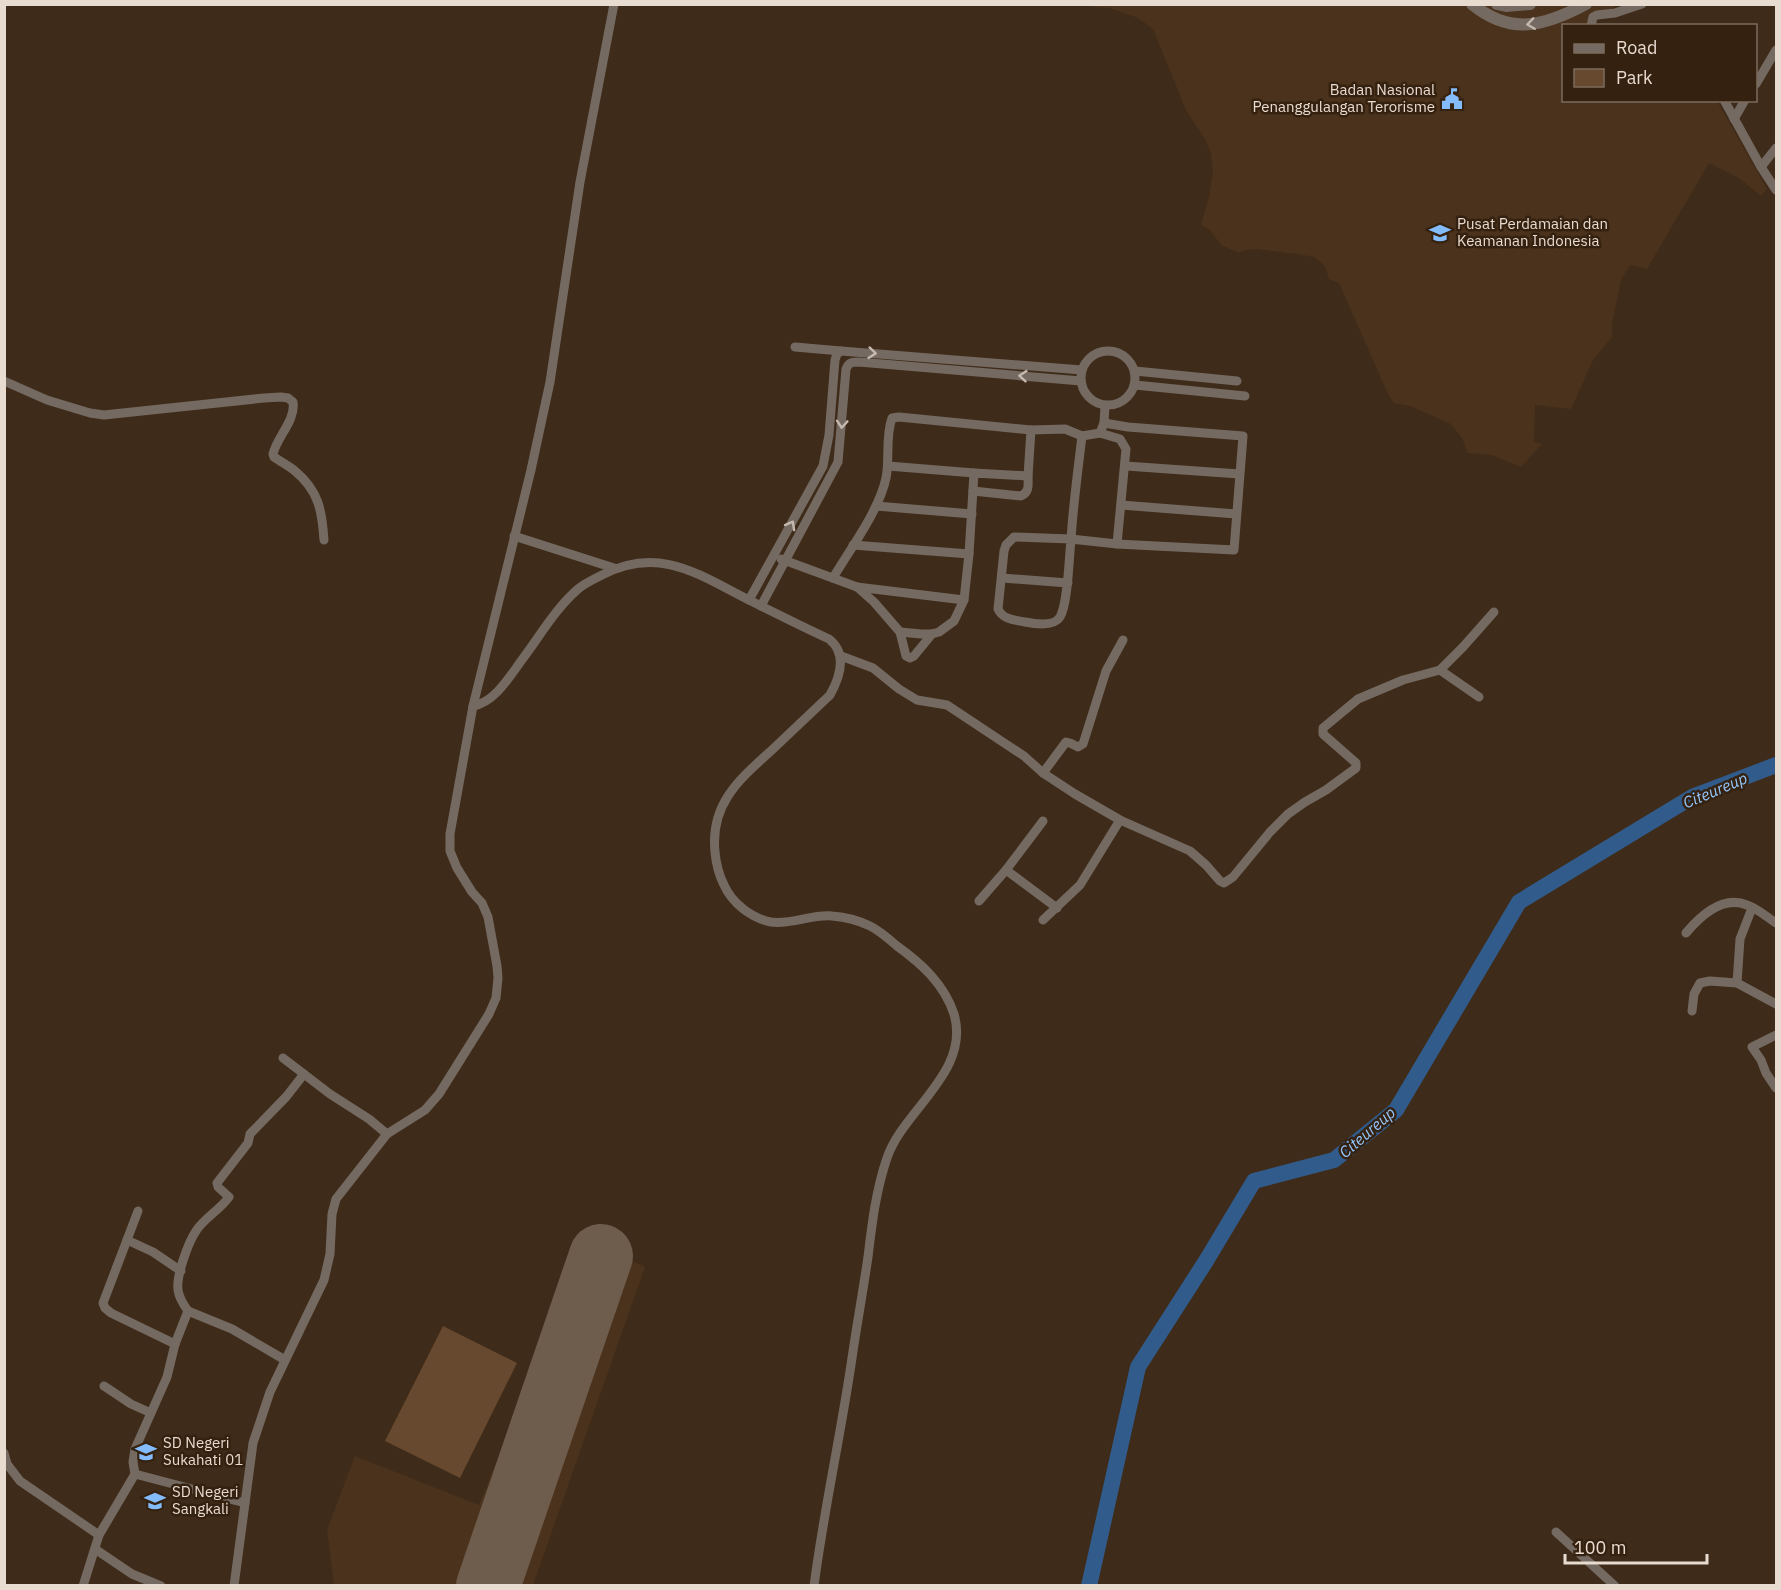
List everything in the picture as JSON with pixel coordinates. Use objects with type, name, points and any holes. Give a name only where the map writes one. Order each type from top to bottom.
[{"type":"street","points":[[234,1586],[253,1443],[264,1405],[327,1271],[333,1205],[354,1174],[387,1134],[425,1110],[440,1094],[489,1014],[497,992],[497,966],[488,917],[482,903],[457,868],[450,851],[450,843],[473,706],[531,470],[550,382],[580,182],[614,4]]},
{"type":"street","points":[[1472,4],[1498,20],[1518,25],[1534,25],[1586,4]]},
{"type":"street","points":[[1497,4],[1506,6],[1530,4]]},
{"type":"street","points":[[1591,24],[1593,17],[1597,15],[1615,13],[1642,4]]},
{"type":"street","points":[[1757,81],[1776,50]]},
{"type":"street","points":[[1725,102],[1776,190]]},
{"type":"street","points":[[1734,119],[1744,102]]},
{"type":"street","points":[[1761,167],[1776,148]]},
{"type":"street","points":[[795,347],[1082,370]]},
{"type":"street","points":[[749,600],[823,466],[829,435],[836,360],[837,354],[841,351]]},
{"type":"street","points":[[1107,351],[1121,354],[1127,358],[1135,370],[1135,385],[1129,397],[1124,401],[1105,406],[1089,398],[1081,381],[1082,370],[1093,356],[1107,351]]},
{"type":"street","points":[[761,606],[838,462],[848,364],[852,362],[870,363],[1081,381]]},
{"type":"street","points":[[1135,370],[1237,381]]},
{"type":"street","points":[[4,381],[47,400],[104,415],[264,398],[288,398],[293,402],[293,410],[273,454],[293,469],[314,491],[321,509],[324,540]]},
{"type":"street","points":[[1135,385],[1245,396]]},
{"type":"street","points":[[1100,433],[1104,423],[1105,406]]},
{"type":"street","points":[[833,578],[876,506],[884,486],[888,466],[891,420],[896,417],[1031,430],[1065,429],[1082,436],[1100,433],[1120,439],[1126,449],[1126,466],[1117,544]]},
{"type":"street","points":[[1082,436],[1071,539],[1068,583],[1060,617],[1055,622],[1036,624],[1012,620],[1000,613],[998,609],[1004,550],[1014,537],[1071,539],[1117,544],[1234,550],[1243,436],[1104,423]]},
{"type":"street","points":[[973,492],[1021,496],[1026,494],[1031,430]]},
{"type":"street","points":[[888,466],[1028,476]]},
{"type":"street","points":[[1126,466],[1239,474]]},
{"type":"street","points":[[900,632],[932,634],[939,632],[954,621],[962,607],[969,554],[974,472]]},
{"type":"street","points":[[1121,505],[1236,514]]},
{"type":"street","points":[[876,506],[972,514]]},
{"type":"street","points":[[514,536],[614,568]]},
{"type":"street","points":[[852,546],[969,554]]},
{"type":"street","points":[[774,555],[857,587],[964,600]]},
{"type":"street","points":[[473,706],[486,703],[494,695],[550,621],[578,589],[614,568],[631,563],[658,561],[673,564],[708,578],[829,639],[837,647],[840,656],[837,682],[830,695],[743,777],[724,802],[714,835],[721,880],[727,891],[742,908],[771,922],[816,915],[847,918],[869,926],[915,959],[931,975],[950,1004],[956,1028],[955,1043],[948,1065],[932,1091],[896,1139],[887,1155],[880,1180],[814,1586]]},
{"type":"street","points":[[1002,578],[1068,583]]},
{"type":"street","points":[[857,587],[874,602],[900,632],[906,656],[910,658],[919,651],[932,634]]},
{"type":"street","points":[[840,656],[873,668],[917,700],[947,705],[1024,756],[1043,773],[1120,820],[1190,851],[1224,883],[1233,877],[1288,814],[1356,768],[1356,764],[1323,734],[1323,728],[1358,699],[1403,680],[1440,670],[1494,612]]},
{"type":"street","points":[[1043,773],[1066,742],[1078,747],[1083,744],[1107,671],[1123,640]]},
{"type":"street","points":[[1440,670],[1479,697]]},
{"type":"street","points":[[1043,920],[1084,878],[1120,820]]},
{"type":"street","points":[[979,901],[1043,821]]},
{"type":"street","points":[[1006,870],[1057,908]]},
{"type":"street","points":[[1686,933],[1709,911],[1725,902],[1747,905],[1776,923]]},
{"type":"street","points":[[1737,983],[1740,939],[1752,908]]},
{"type":"street","points":[[1692,1011],[1700,983],[1710,981],[1737,983],[1776,1004]]},
{"type":"street","points":[[1776,1035],[1752,1047],[1776,1088]]},
{"type":"street","points":[[283,1058],[387,1134]]},
{"type":"street","points":[[285,1360],[232,1329],[188,1311],[181,1302],[178,1282],[196,1231],[229,1197],[218,1187],[217,1183],[248,1143],[250,1134],[286,1097],[304,1074]]},
{"type":"street","points":[[138,1211],[103,1303],[105,1308],[175,1344]]},
{"type":"street","points":[[127,1240],[153,1252],[181,1271]]},
{"type":"street","points":[[83,1586],[99,1535],[135,1474],[133,1462],[135,1449],[167,1377],[175,1344],[188,1311]]},
{"type":"street","points":[[104,1386],[131,1404],[151,1413]]},
{"type":"street","points":[[4,1453],[8,1464],[20,1481],[99,1535]]},
{"type":"street","points":[[135,1474],[246,1503]]},
{"type":"street","points":[[1556,1532],[1616,1586]]},
{"type":"street","points":[[95,1549],[132,1574],[161,1586]]},
{"type":"shaded area","name":"Pusat Perdamaian dan Keamanan Indonesia","points":[[1089,5],[1618,5],[1596,18],[1592,24],[1562,24],[1562,102],[1718,102],[1767,189],[1761,196],[1739,178],[1709,163],[1647,269],[1630,265],[1621,280],[1612,323],[1612,337],[1593,360],[1571,409],[1535,405],[1534,442],[1542,444],[1521,467],[1492,455],[1468,453],[1462,438],[1451,424],[1410,406],[1394,403],[1339,283],[1329,279],[1325,266],[1314,257],[1297,254],[1257,249],[1239,253],[1221,245],[1210,230],[1201,225],[1213,171],[1211,153],[1186,110],[1153,29],[1138,18],[1110,8]]},
{"type":"shaded area","points":[[586,1241],[645,1267],[533,1585],[334,1585],[327,1530],[355,1456],[479,1505]]},
{"type":"green space","points":[[443,1326],[517,1363],[460,1478],[385,1441]]},
{"type":"waterway","name":"Citeureup","points":[[1089,1586],[1138,1367],[1254,1181],[1334,1160],[1396,1110],[1519,902],[1692,797],[1776,765]]},
{"type":"runway","points":[[488,1586],[601,1256]]},
{"type":"place","name":"Badan Nasional Penanggulangan Terorisme","points":[[1452,99]]},
{"type":"place","name":"Pusat Perdamaian dan Keamanan Indonesia","points":[[1440,233]]},
{"type":"place","name":"SD Negeri Sukahati 01","points":[[146,1452]]},
{"type":"place","name":"SD Negeri Sangkali","points":[[155,1501]]}]
